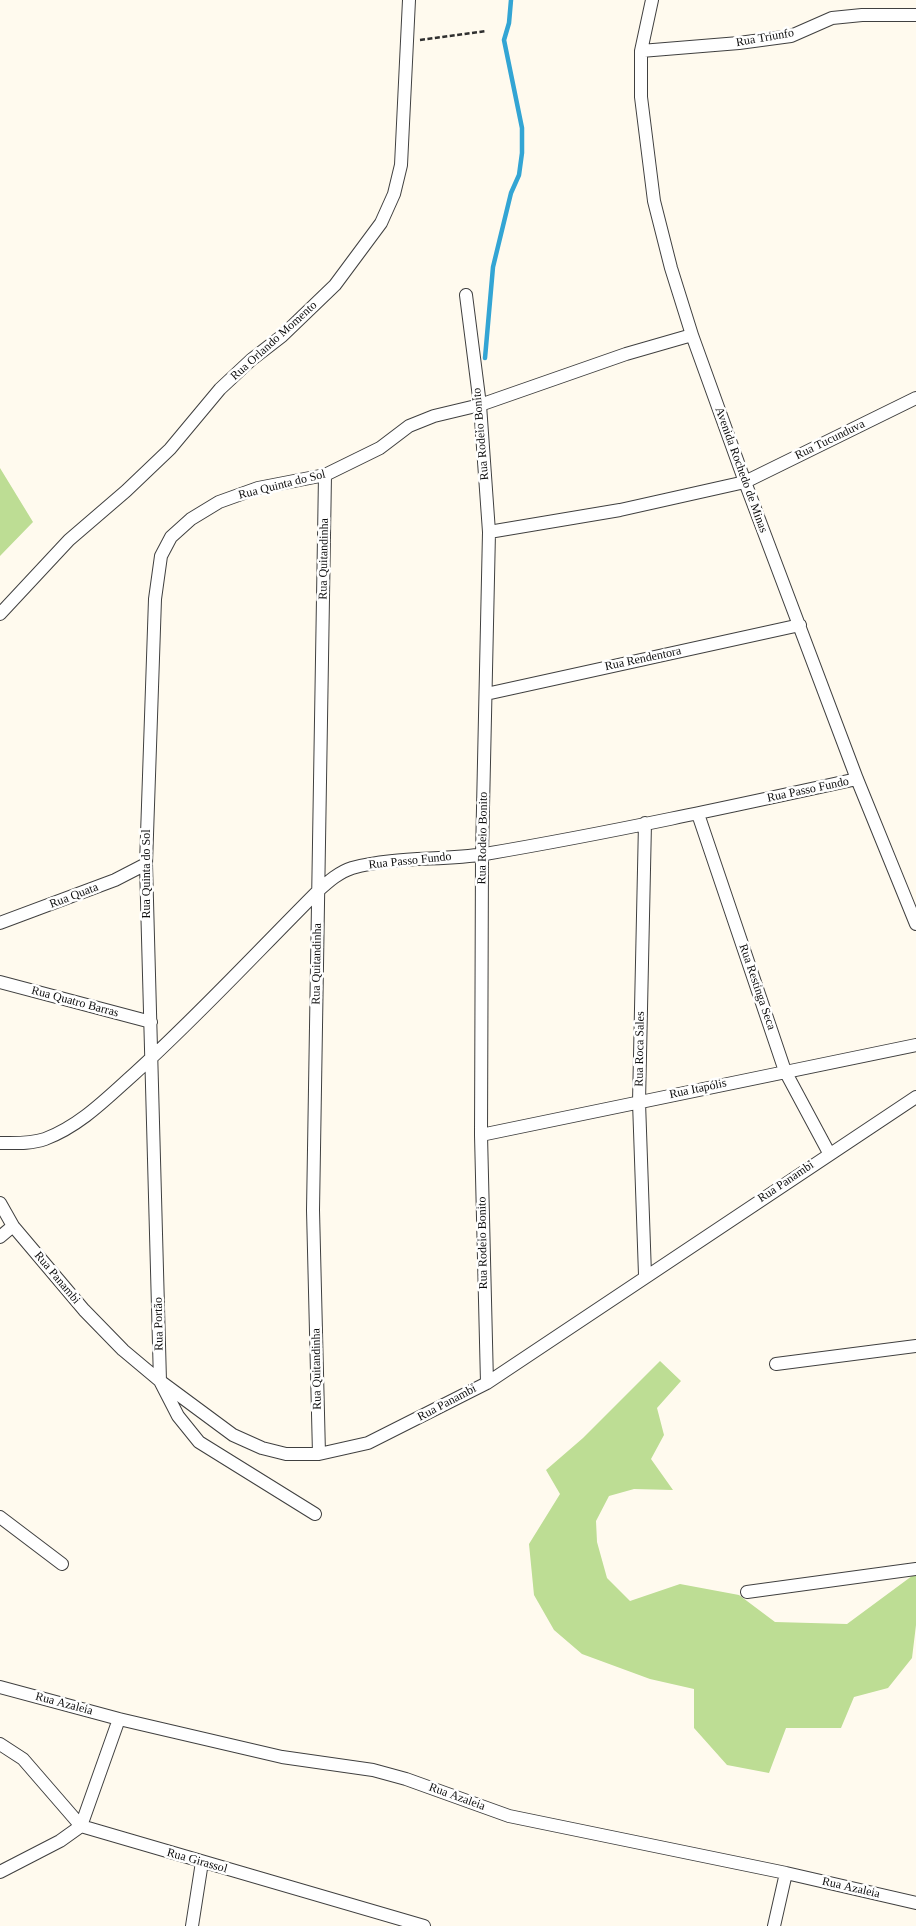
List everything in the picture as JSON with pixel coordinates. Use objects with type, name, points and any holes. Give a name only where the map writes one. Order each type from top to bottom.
[{"type":"street","name":"Rua Orlando Momento","points":[[0,614],[68,540],[126,491],[170,449],[220,389],[250,360],[282,336],[335,285],[381,223],[394,194],[401,165],[409,0]]},
{"type":"street","name":"Avenida Rochedo de Minas","points":[[652,0],[641,51],[641,97],[654,201],[692,335],[745,482],[857,779],[916,924]]},
{"type":"street","name":"Rua Triunfo","points":[[641,51],[739,43],[791,36],[840,18],[862,15],[916,15]]},
{"type":"street","name":"Rua Rodeio Bonito","points":[[466,295],[480,405],[489,532],[482,854],[481,1135],[486,1383]]},
{"type":"street","name":"Rua Quinta do Sol","points":[[151,1058],[146,864],[155,599],[161,556],[171,536],[190,519],[219,502],[258,488],[325,475],[380,448],[410,426],[441,414],[480,405],[609,359],[692,335]]},
{"type":"street","name":"Rua Tucunduva","points":[[489,532],[620,510],[745,482],[916,398]]},
{"type":"street","name":"Rua Quitandinha","points":[[319,1454],[313,1210],[325,475]]},
{"type":"street","name":"Rua Rendentora","points":[[486,694],[800,625]]},
{"type":"street","name":"Rua Passo Fundo","points":[[0,1143],[22,1144],[44,1139],[72,1126],[190,1022],[318,891],[334,877],[350,868],[370,864],[482,854],[698,814],[857,779]]},
{"type":"street","name":"Rua Restinga Seca","points":[[698,814],[785,1071],[829,1154]]},
{"type":"street","name":"Rua Roca Sales","points":[[645,823],[639,1102],[646,1275]]},
{"type":"street","name":"Rua Quata","points":[[0,923],[115,880],[146,864]]},
{"type":"street","name":"Rua Quatro Barras","points":[[0,982],[150,1022]]},
{"type":"street","name":"Rua Itapólis","points":[[481,1135],[916,1045]]},
{"type":"street","name":"Rua Portão","points":[[151,1058],[160,1381],[178,1416],[199,1442],[315,1514]]},
{"type":"street","name":"Rua Panambi","points":[[0,1202],[12,1226],[84,1310],[123,1350],[160,1381],[233,1435],[262,1448],[286,1454],[319,1454],[368,1443],[486,1383],[916,1097]]},
{"type":"street","points":[[0,1237],[12,1226]]},
{"type":"street","points":[[776,1364],[916,1346]]},
{"type":"street","points":[[0,1517],[62,1564]]},
{"type":"street","points":[[747,1592],[916,1569]]},
{"type":"street","name":"Rua Azaleia","points":[[0,1687],[119,1719],[282,1757],[373,1770],[406,1778],[509,1816],[786,1873],[916,1903]]},
{"type":"street","points":[[0,1872],[60,1841],[81,1826],[119,1719]]},
{"type":"street","points":[[0,1744],[23,1759],[81,1826]]},
{"type":"street","name":"Rua Girassol","points":[[81,1826],[424,1926]]},
{"type":"street","points":[[192,1926],[202,1862]]},
{"type":"street","points":[[774,1926],[786,1873]]},
{"type":"path","points":[[408,41],[486,32]]},
{"type":"green space","points":[[0,468],[33,522],[0,556]]},
{"type":"green space","points":[[660,1361],[681,1381],[657,1408],[664,1435],[651,1459],[673,1490],[634,1489],[609,1496],[596,1521],[597,1542],[607,1578],[630,1601],[680,1584],[739,1595],[775,1622],[847,1624],[916,1573],[916,1625],[912,1658],[888,1688],[854,1697],[841,1728],[786,1728],[769,1773],[727,1765],[694,1728],[694,1689],[650,1679],[582,1654],[554,1630],[534,1595],[529,1544],[560,1494],[546,1470],[583,1438]]},
{"type":"waterway","points":[[485,358],[493,267],[511,193],[519,175],[522,153],[522,128],[504,40],[509,23],[511,0]]}]
